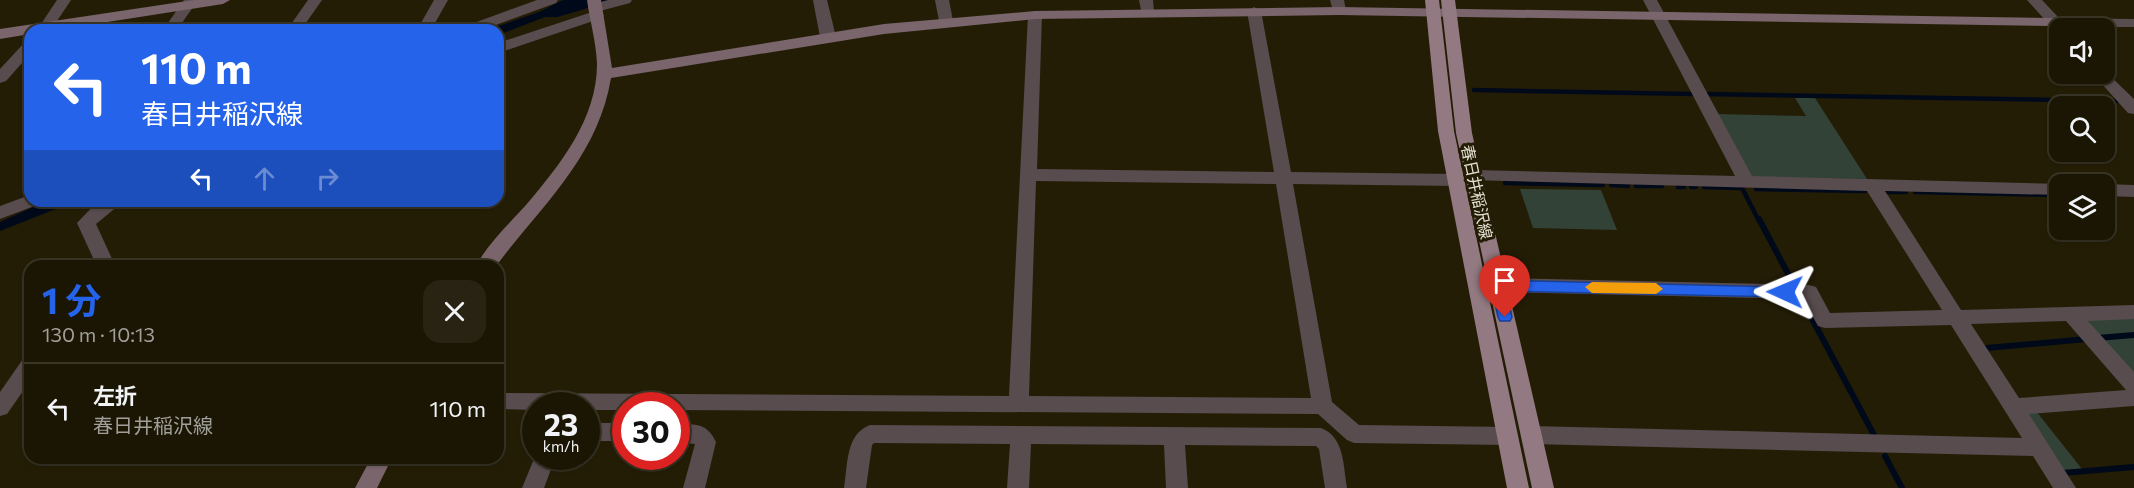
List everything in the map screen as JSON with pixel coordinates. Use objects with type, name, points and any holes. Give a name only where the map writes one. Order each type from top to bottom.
[{"type":"main road","name":"春日井稲沢線","points":[[1441,6],[1463,122],[1465,178],[1518,488]]},
{"type":"main road","name":"春日井稲沢線","points":[[1465,178],[1498,285],[1543,488]]},
{"type":"street","points":[[48,24],[64,0]]},
{"type":"street","points":[[73,24],[190,3],[223,0]]},
{"type":"street","points":[[298,24],[315,0]]},
{"type":"street","points":[[427,24],[441,0]]},
{"type":"street","points":[[485,24],[551,0]]},
{"type":"street","points":[[504,46],[595,8],[625,0]]},
{"type":"street","points":[[820,0],[828,37]]},
{"type":"street","points":[[942,0],[946,21]]},
{"type":"street","points":[[1650,0],[1747,183]]},
{"type":"street","points":[[2034,0],[2051,18]]},
{"type":"street","points":[[174,24],[190,3]]},
{"type":"street","points":[[604,74],[828,37],[946,21],[1146,6],[1254,11],[1338,5],[1441,6],[1658,15],[2049,25]]},
{"type":"street","points":[[490,260],[562,173],[576,152],[598,101],[604,74],[603,51],[595,8]]},
{"type":"street","points":[[1254,11],[1323,406],[1354,434],[1508,436]]},
{"type":"street","points":[[1018,404],[1035,15]]},
{"type":"street","points":[[2115,23],[2134,23]]},
{"type":"street","points":[[0,34],[24,31]]},
{"type":"street","points":[[0,78],[24,52]]},
{"type":"street","points":[[2110,84],[2134,109]]},
{"type":"street","points":[[1028,175],[1465,178],[2049,189]]},
{"type":"street","points":[[1872,186],[2065,488]]},
{"type":"street","points":[[2115,190],[2134,191]]},
{"type":"street","points":[[0,213],[24,204]]},
{"type":"street","points":[[103,207],[86,223],[104,260]]},
{"type":"street","points":[[1498,285],[1809,292],[1825,321],[2134,312]]},
{"type":"street","points":[[2071,314],[2134,386]]},
{"type":"street","points":[[0,408],[24,374]]},
{"type":"street","points":[[2013,407],[2134,398]]},
{"type":"street","points":[[504,401],[1323,406]]},
{"type":"street","points":[[690,433],[699,433],[706,442],[694,488]]},
{"type":"street","points":[[855,488],[862,441],[870,434],[1321,437],[1329,446],[1336,488]]},
{"type":"street","points":[[1018,488],[1021,435]]},
{"type":"street","points":[[1531,435],[2038,447]]},
{"type":"street","points":[[1174,436],[1177,488]]},
{"type":"street","points":[[366,488],[378,464]]},
{"type":"street","points":[[533,488],[539,470]]},
{"type":"green space","points":[[1795,98],[1815,98],[1867,179],[1749,177],[1715,114],[1806,116]]},
{"type":"green space","points":[[1520,189],[1601,190],[1617,230],[1533,228]]},
{"type":"green space","points":[[2134,316],[2134,333],[2095,336],[2081,318]]},
{"type":"green space","points":[[2134,337],[2134,381],[2098,340]]},
{"type":"green space","points":[[2036,411],[2082,469],[2064,471],[2027,412]]},
{"type":"water","points":[[563,0],[616,0],[557,17],[545,17],[504,33],[504,24],[539,12]]},
{"type":"water","points":[[34,207],[61,207],[0,231],[0,222]]},
{"type":"waterway","points":[[1474,90],[1693,94]]},
{"type":"waterway","points":[[1705,94],[2117,101]]},
{"type":"waterway","points":[[1505,183],[1603,185]]},
{"type":"waterway","points":[[1611,185],[1628,186]]},
{"type":"waterway","points":[[1636,186],[1662,186]]},
{"type":"waterway","points":[[1678,187],[1684,187]]},
{"type":"waterway","points":[[1691,187],[1696,187]]},
{"type":"waterway","points":[[1704,187],[1742,188],[1759,221]]},
{"type":"waterway","points":[[1756,189],[1865,191]]},
{"type":"waterway","points":[[1887,192],[1906,192]]},
{"type":"waterway","points":[[1915,192],[2049,195]]},
{"type":"waterway","points":[[1759,219],[1794,285]]},
{"type":"waterway","points":[[1802,300],[1874,435]]},
{"type":"waterway","points":[[2097,338],[2134,335]]},
{"type":"waterway","points":[[1986,348],[2087,339]]},
{"type":"waterway","points":[[1885,456],[1902,488]]},
{"type":"waterway","points":[[2062,473],[2134,467]]},
{"type":"slow traffic","points":[[1592,287],[1656,289]]},
{"type":"route","points":[[1505,317],[1498,285],[1785,292]]}]
